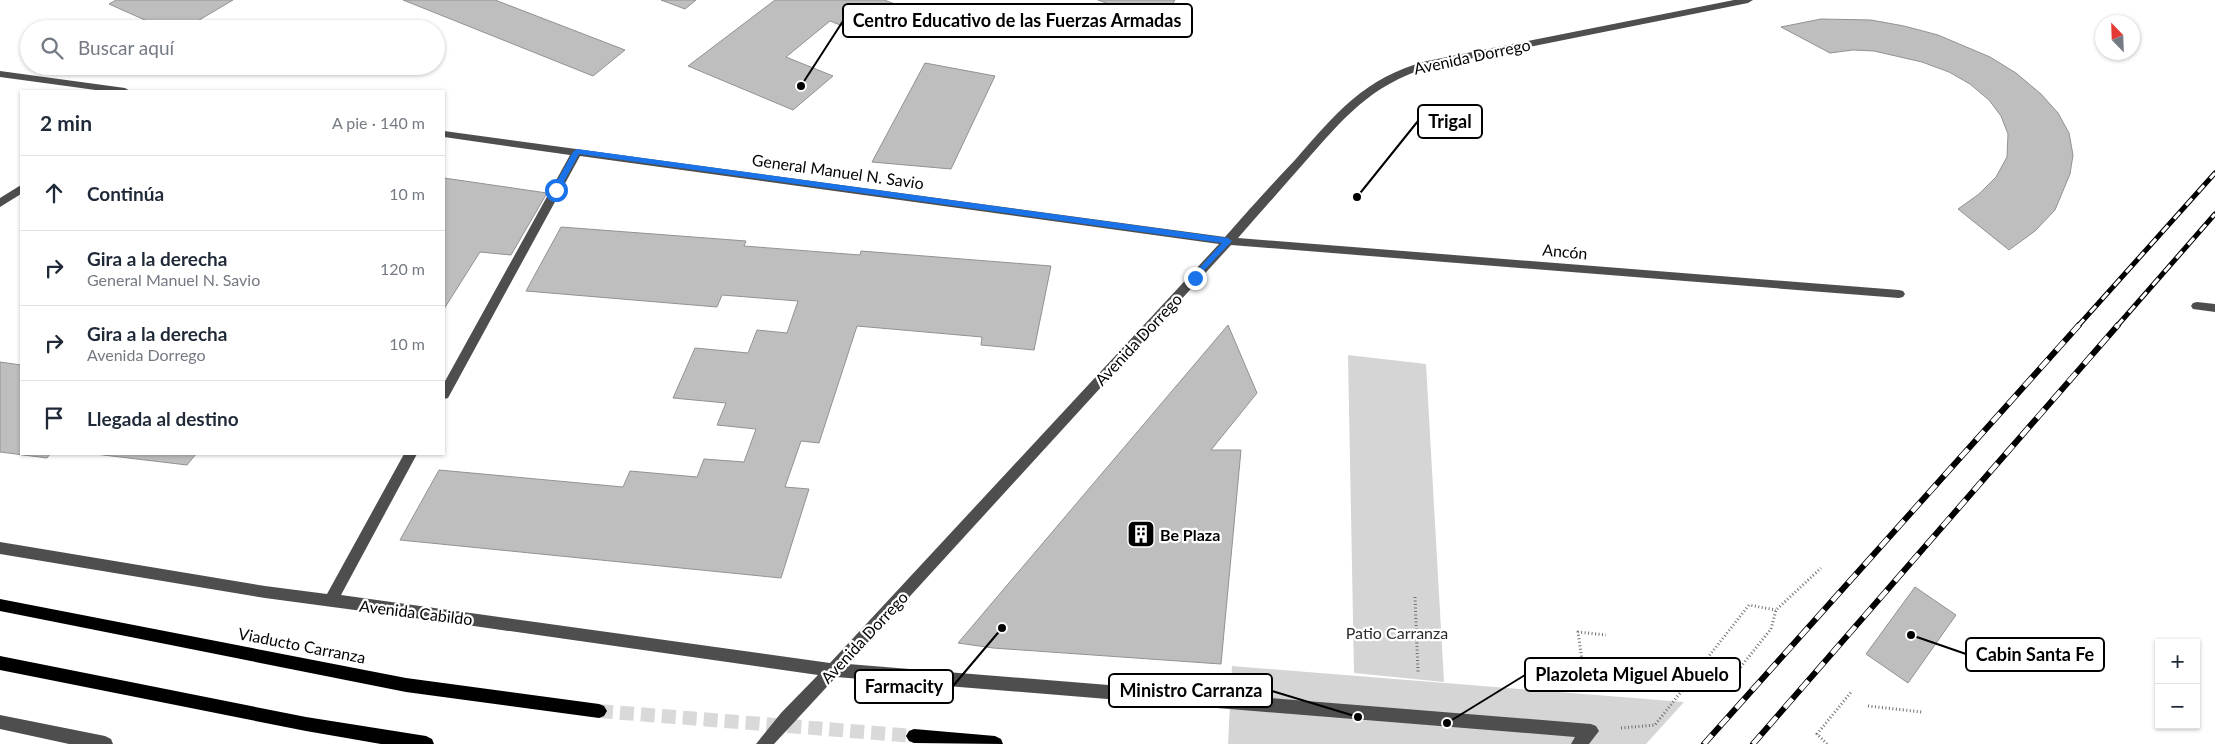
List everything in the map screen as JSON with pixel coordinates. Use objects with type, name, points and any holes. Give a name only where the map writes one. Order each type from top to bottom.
[{"type":"main road","name":"Viaducto Carranza","points":[[0,605],[406,684],[599,711]]},
{"type":"main road","points":[[0,663],[306,724],[426,744]]},
{"type":"main road","points":[[914,736],[995,744]]},
{"type":"street","name":"Avenida Dorrego","points":[[764,744],[1228,241],[1345,110],[1370,88],[1398,73],[1427,64],[1748,0]]},
{"type":"street","points":[[0,74],[118,90]]},
{"type":"street","name":"General Manuel N. Savio","points":[[445,134],[1228,241]]},
{"type":"street","points":[[445,392],[577,152]]},
{"type":"street","points":[[0,203],[20,190]]},
{"type":"street","name":"Ancón","points":[[1228,241],[1899,294]]},
{"type":"street","points":[[2197,306],[2215,308]]},
{"type":"street","points":[[330,601],[410,455]]},
{"type":"street","name":"Avenida Cabildo","points":[[0,548],[265,592],[833,670],[1591,731]]},
{"type":"street","points":[[0,722],[105,744]]},
{"type":"street","points":[[1579,744],[1591,731]]},
{"type":"path","points":[[1723,689],[1771,629],[1776,610],[1821,568]]},
{"type":"path","points":[[1415,597],[1418,672]]},
{"type":"path","points":[[1591,731],[1655,725],[1749,605],[1776,610]]},
{"type":"path","points":[[1583,667],[1578,632],[1606,636]]},
{"type":"path","points":[[1827,744],[1817,734],[1852,691]]},
{"type":"path","points":[[1868,706],[1922,712]]},
{"type":"green space","name":"Patio Carranza","points":[[1348,355],[1426,364],[1444,682],[1354,673]]},
{"type":"green space","points":[[1232,666],[1684,702],[1646,744],[1228,744]]},
{"type":"building","points":[[116,0],[233,0],[199,20],[145,20],[109,4]]},
{"type":"building","points":[[403,0],[495,0],[625,50],[593,76]]},
{"type":"building","points":[[661,0],[696,0],[685,9]]},
{"type":"building","points":[[775,0],[884,0],[906,8],[871,37],[830,21],[786,57],[833,76],[793,110],[688,66]]},
{"type":"building","points":[[1098,0],[1175,0],[1161,23]]},
{"type":"building","points":[[1821,19],[1871,20],[1938,35],[1990,57],[2016,73],[2041,94],[2058,113],[2069,133],[2073,155],[2070,174],[2055,210],[2035,231],[2009,250],[1958,209],[1979,194],[1996,177],[2007,157],[2008,134],[2001,116],[1989,100],[1970,84],[1949,72],[1922,62],[1874,51],[1853,50],[1830,53],[1781,27]]},
{"type":"building","points":[[925,63],[995,76],[951,169],[872,162]]},
{"type":"building","points":[[445,178],[547,193],[511,255],[480,252],[445,307]]},
{"type":"building","points":[[561,227],[746,241],[744,246],[860,255],[861,251],[1051,266],[1034,350],[981,345],[982,337],[857,326],[819,443],[801,441],[785,487],[809,489],[781,578],[400,540],[439,470],[623,487],[630,471],[697,477],[704,459],[744,462],[756,429],[717,425],[726,403],[673,398],[695,348],[748,353],[757,330],[787,333],[798,301],[722,295],[717,307],[526,291]]},
{"type":"building","name":"Be Plaza","points":[[1228,325],[1257,393],[1211,450],[1241,450],[1221,664],[993,648],[958,643]]},
{"type":"building","points":[[0,362],[20,365],[20,455],[0,452]]},
{"type":"building","points":[[24,455],[49,455],[47,458]]},
{"type":"building","points":[[103,455],[195,455],[187,465]]},
{"type":"building","points":[[1915,587],[1956,615],[1908,683],[1866,654]]},
{"type":"tunnel","points":[[599,711],[914,736]]},
{"type":"railway","points":[[2078,326],[2215,173]]},
{"type":"railway","points":[[2117,326],[2215,214]]},
{"type":"railway","points":[[1704,744],[2079,325]]},
{"type":"railway","points":[[1753,744],[2118,325]]},
{"type":"place","name":"Centro Educativo de las Fuerzas Armadas","points":[[801,86]]},
{"type":"place","name":"Trigal","points":[[1357,197]]},
{"type":"place","name":"Be Plaza","points":[[1141,534]]},
{"type":"place","name":"Farmacity","points":[[1002,628]]},
{"type":"place","name":"Cabin Santa Fe","points":[[1911,635]]},
{"type":"place","name":"Ministro Carranza","points":[[1358,717]]},
{"type":"place","name":"Plazoleta Miguel Abuelo","points":[[1447,723]]},
{"type":"route","points":[[556,190],[577,152],[1228,241],[1195,278]]}]
